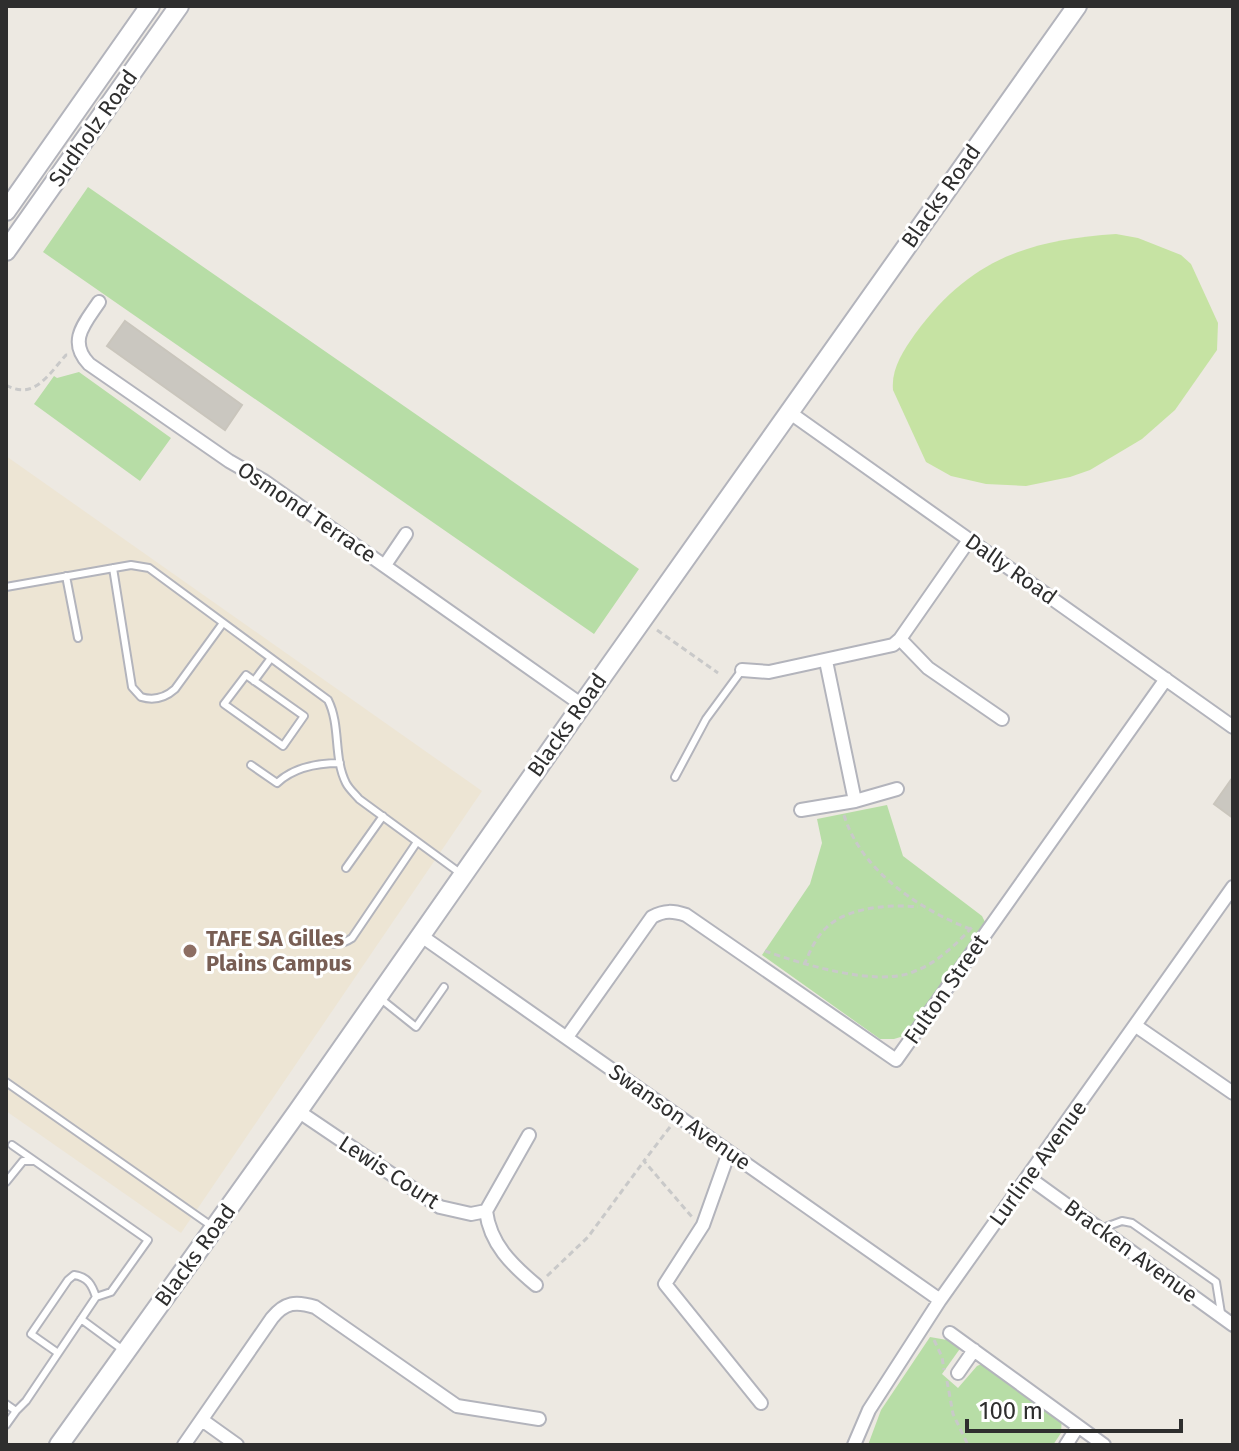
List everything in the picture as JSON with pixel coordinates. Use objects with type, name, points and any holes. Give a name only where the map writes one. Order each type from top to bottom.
[{"type":"street","name":"Sudholz Road","points":[[6,211],[150,6]]},
{"type":"street","name":"Sudholz Road","points":[[6,251],[179,6]]},
{"type":"street","name":"Blacks Road","points":[[59,1445],[1077,6]]},
{"type":"street","points":[[79,354],[81,329],[99,302]]},
{"type":"street","name":"Osmond Terrace","points":[[79,354],[89,364],[216,452],[264,481],[582,705]]},
{"type":"street","name":"Dally Road","points":[[789,412],[1233,727]]},
{"type":"street","points":[[385,565],[406,534]]},
{"type":"street","points":[[742,670],[769,672],[883,649],[900,639],[969,540]]},
{"type":"street","points":[[900,639],[928,668],[1002,719]]},
{"type":"street","points":[[826,661],[855,801]]},
{"type":"street","name":"Fulton Street","points":[[567,1037],[652,917],[663,911],[686,915],[896,1060],[1166,679]]},
{"type":"street","points":[[801,810],[855,801],[897,789]]},
{"type":"street","name":"Lurline Avenue","points":[[854,1445],[869,1410],[940,1300],[1233,887]]},
{"type":"street","name":"Swanson Avenue","points":[[420,935],[940,1300]]},
{"type":"street","points":[[1136,1026],[1233,1093]]},
{"type":"street","name":"Lewis Court","points":[[298,1111],[440,1207],[471,1214],[486,1211]]},
{"type":"street","points":[[529,1135],[486,1211],[488,1226],[503,1254],[541,1281]]},
{"type":"street","points":[[729,1152],[699,1232],[669,1273],[665,1284],[761,1403]]},
{"type":"street","name":"Bracken Avenue","points":[[1028,1177],[1233,1325]]},
{"type":"street","points":[[184,1445],[272,1318],[279,1310],[294,1303],[315,1307],[457,1406],[539,1419]]},
{"type":"street","points":[[950,1333],[1104,1445]]},
{"type":"street","points":[[958,1373],[974,1350]]},
{"type":"street","points":[[202,1420],[237,1445]]},
{"type":"street","points":[[1066,1445],[1078,1426]]},
{"type":"lane","points":[[6,587],[131,565],[149,568],[328,700],[334,712],[340,763],[346,784],[359,799],[462,875]]},
{"type":"lane","points":[[113,568],[132,687],[141,697],[155,699],[175,689],[223,623]]},
{"type":"lane","points":[[66,576],[78,638]]},
{"type":"lane","points":[[254,681],[271,658]]},
{"type":"lane","points":[[675,777],[706,719],[742,670]]},
{"type":"lane","points":[[246,675],[254,681],[304,716],[283,746],[224,704],[246,675]]},
{"type":"lane","points":[[251,765],[277,783],[290,773],[308,767],[340,763]]},
{"type":"lane","points":[[346,868],[383,816]]},
{"type":"lane","points":[[306,932],[330,944],[338,945],[352,938],[417,842]]},
{"type":"lane","points":[[377,996],[416,1027],[444,987]]},
{"type":"lane","points":[[6,1082],[214,1228]]},
{"type":"lane","points":[[6,1425],[26,1401],[96,1297],[111,1292],[148,1240],[12,1145]]},
{"type":"lane","points":[[6,1182],[23,1161],[34,1161]]},
{"type":"lane","points":[[1100,1229],[1122,1221],[1132,1223],[1216,1282],[1221,1316]]},
{"type":"lane","points":[[58,1353],[31,1334],[38,1323],[74,1275],[83,1277],[92,1285],[96,1297]]},
{"type":"lane","points":[[81,1319],[126,1352]]},
{"type":"lane","points":[[6,1404],[16,1411]]},
{"type":"path","points":[[6,385],[24,392],[34,389],[66,355],[79,354]]},
{"type":"path","points":[[657,630],[718,673]]},
{"type":"path","points":[[844,814],[847,826],[877,868],[902,893],[922,907],[970,929]]},
{"type":"path","points":[[804,965],[813,945],[827,927],[842,917],[889,907],[922,907]]},
{"type":"path","points":[[765,951],[804,965],[873,976],[900,976],[924,967],[976,923]]},
{"type":"path","points":[[541,1281],[588,1237],[670,1127]]},
{"type":"path","points":[[644,1161],[692,1217]]},
{"type":"path","points":[[934,1340],[942,1357],[953,1414],[968,1445]]},
{"type":"shaded area","name":"TAFE SA Gilles Plains Campus","points":[[6,456],[482,791],[181,1233],[6,1111]]},
{"type":"green space","points":[[88,187],[639,569],[594,634],[43,252]]},
{"type":"green space","points":[[1116,234],[1138,238],[1181,255],[1191,264],[1218,323],[1217,350],[1175,410],[1142,439],[1090,470],[1070,477],[1026,486],[986,484],[951,476],[926,462],[893,390],[893,382],[902,354],[935,309],[979,271],[1002,258],[1055,242]]},
{"type":"green space","points":[[79,372],[171,438],[140,481],[34,404],[54,376],[57,378]]},
{"type":"green space","points":[[887,805],[903,856],[982,916],[985,922],[907,1035],[880,1039],[762,955],[810,884],[822,843],[817,819]]},
{"type":"green space","points":[[930,1337],[964,1343],[942,1374],[958,1388],[977,1366],[988,1361],[1062,1415],[1061,1433],[1053,1445],[868,1445],[881,1410]]},
{"type":"building","points":[[125,321],[242,405],[225,430],[107,346]]},
{"type":"building","points":[[1233,777],[1233,818],[1214,804]]},
{"type":"place","name":"TAFE SA Gilles Plains Campus","points":[[190,951]]}]
